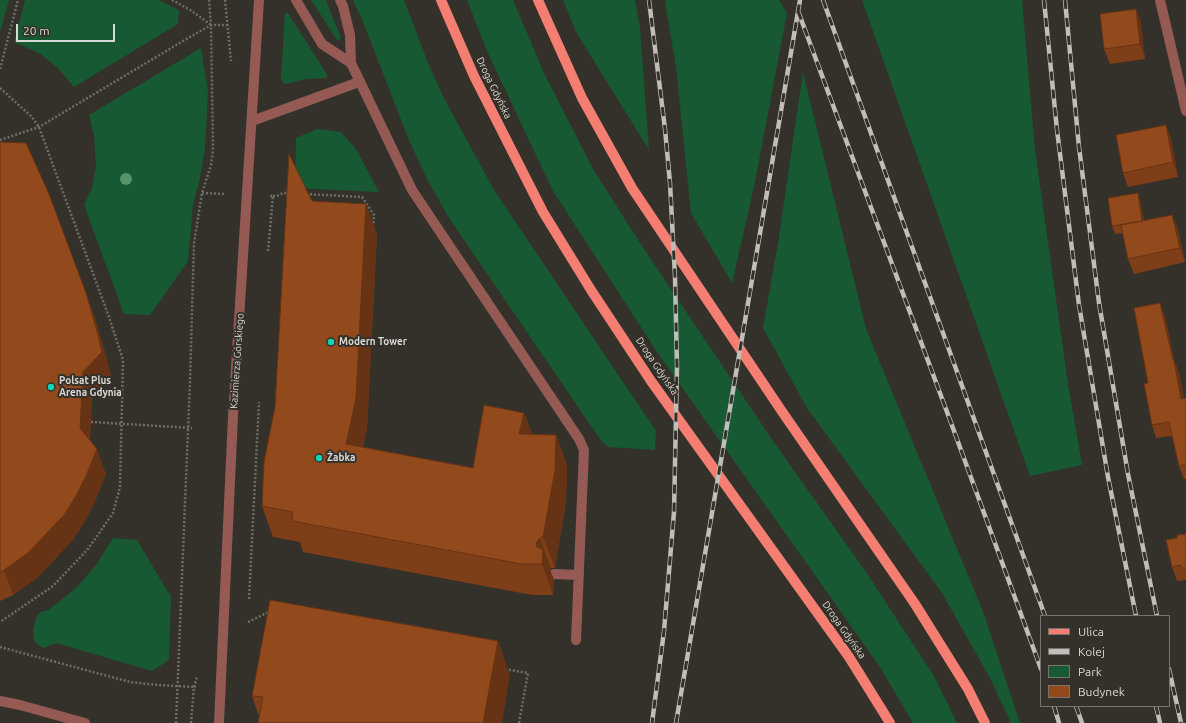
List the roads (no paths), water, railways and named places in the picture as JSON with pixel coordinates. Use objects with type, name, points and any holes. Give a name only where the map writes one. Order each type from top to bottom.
[{"type":"main road","name":"Droga Gdyńska","points":[[441,0],[474,76],[543,212],[591,290],[652,381],[849,657],[890,723]]},
{"type":"main road","points":[[538,0],[582,98],[632,188],[778,406],[914,604],[968,689],[985,723]]},
{"type":"street","name":"Kazimierza Górskiego","points":[[219,723],[233,416],[252,121],[258,0]]},
{"type":"street","points":[[296,0],[322,44],[351,63]]},
{"type":"street","points":[[340,0],[343,6],[350,35],[351,63],[412,190],[579,440],[584,450],[576,640]]},
{"type":"street","points":[[1160,0],[1186,111]]},
{"type":"street","points":[[252,121],[359,82]]},
{"type":"street","points":[[554,574],[579,575]]},
{"type":"street","points":[[0,701],[85,723]]},
{"type":"railway","points":[[649,0],[670,183],[675,277],[677,367],[674,512],[664,631],[652,723]]},
{"type":"railway","points":[[676,723],[800,0]]},
{"type":"railway","points":[[823,0],[1045,615]]},
{"type":"railway","points":[[1044,0],[1057,130],[1079,305],[1108,477],[1136,615]]},
{"type":"railway","points":[[1065,0],[1079,147],[1099,303],[1128,474],[1157,615]]},
{"type":"railway","points":[[798,11],[1040,666]]},
{"type":"railway","points":[[1170,674],[1181,723]]},
{"type":"railway","points":[[1054,707],[1059,723]]},
{"type":"railway","points":[[1076,707],[1082,723]]},
{"type":"railway","points":[[1156,707],[1160,723]]},
{"type":"place","name":"Modern Tower","points":[[331,342]]},
{"type":"place","name":"Polsat Plus Arena Gdynia","points":[[51,387]]},
{"type":"place","name":"Żabka","points":[[319,458]]}]
